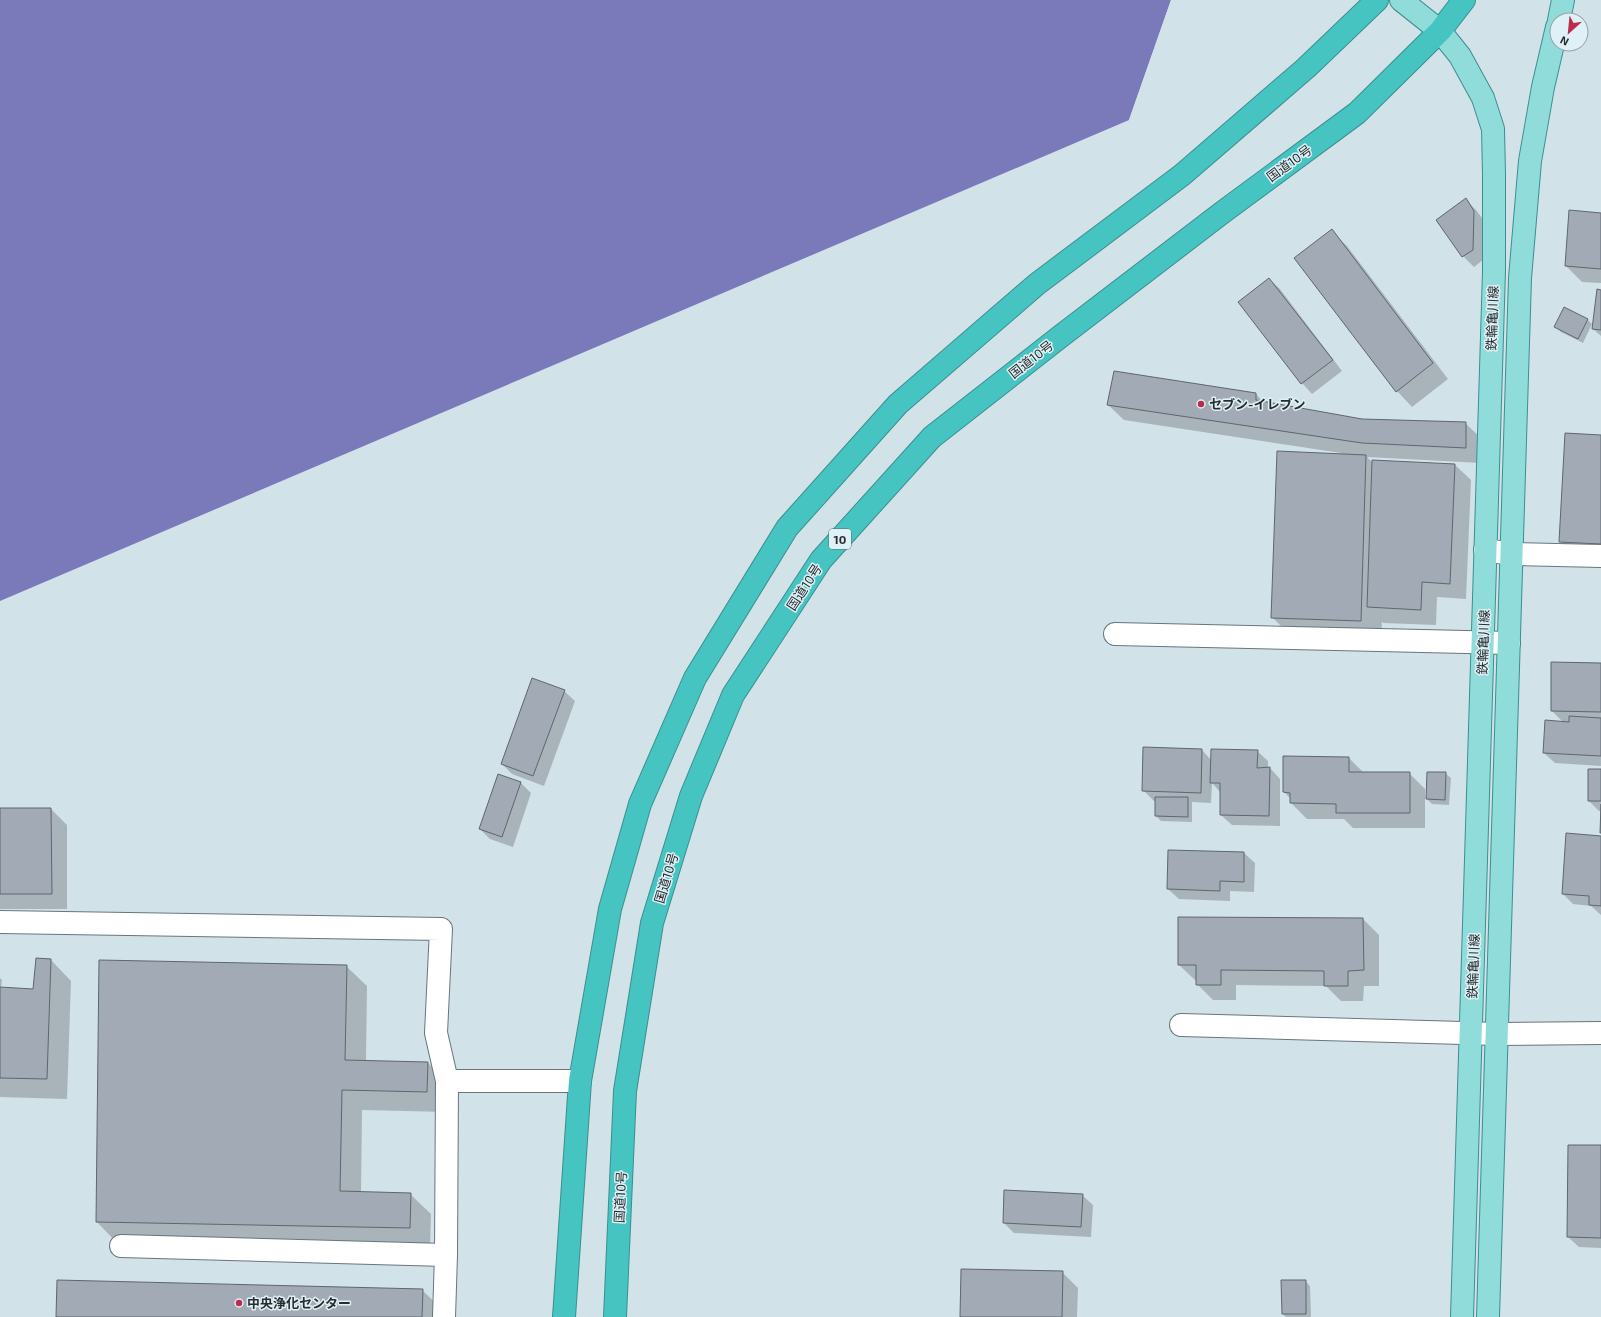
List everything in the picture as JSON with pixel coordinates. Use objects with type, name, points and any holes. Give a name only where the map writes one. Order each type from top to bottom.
[{"type":"highway","points":[[564,1317],[580,1081],[610,909],[640,804],[695,678],[788,528],[898,404],[1037,284],[1182,174],[1306,68],[1377,0]]},
{"type":"highway","name":"国道10号","points":[[615,1317],[625,1091],[652,923],[691,796],[733,695],[821,560],[932,438],[1061,336],[1223,212],[1357,113],[1440,31],[1464,0]]},
{"type":"main road","name":"鉄輪亀川線","points":[[1401,0],[1440,31],[1460,56],[1482,98],[1493,129],[1494,271],[1462,1317]]},
{"type":"main road","points":[[1561,12],[1563,0]]},
{"type":"main road","name":"鉄輪亀川線","points":[[1488,1317],[1520,278],[1530,161],[1543,87],[1551,52]]},
{"type":"street","points":[[1486,550],[1512,554],[1601,556]]},
{"type":"street","points":[[1115,634],[1509,643]]},
{"type":"street","points":[[0,922],[441,929],[436,1033],[447,1081],[446,1255],[444,1317]]},
{"type":"street","points":[[1181,1025],[1497,1034],[1601,1033]]},
{"type":"street","points":[[447,1081],[580,1081]]},
{"type":"street","points":[[122,1246],[446,1255]]},
{"type":"shaded area","points":[[0,0],[1171,0],[1129,120],[0,601]]},
{"type":"pier","points":[[1171,0],[1173,0],[1132,119],[1129,120]]},
{"type":"building","points":[[1466,198],[1474,211],[1473,250],[1462,257],[1436,220]]},
{"type":"building","points":[[1569,210],[1601,213],[1601,269],[1565,266]]},
{"type":"building","points":[[1332,229],[1433,363],[1396,392],[1294,258]]},
{"type":"building","points":[[1269,278],[1333,360],[1301,384],[1238,302]]},
{"type":"building","points":[[1597,289],[1601,290],[1601,330],[1592,329]]},
{"type":"building","points":[[1564,307],[1588,319],[1578,339],[1554,327]]},
{"type":"building","points":[[1114,371],[1256,393],[1256,400],[1362,419],[1466,422],[1466,448],[1362,443],[1107,405]]},
{"type":"building","points":[[1565,433],[1601,435],[1601,544],[1559,542]]},
{"type":"building","points":[[1277,451],[1366,455],[1361,621],[1271,618]]},
{"type":"building","points":[[1372,460],[1455,464],[1450,584],[1422,582],[1421,610],[1367,607]]},
{"type":"building","points":[[1551,662],[1601,663],[1601,712],[1551,711]]},
{"type":"building","points":[[532,678],[565,690],[533,776],[501,764]]},
{"type":"building","points":[[1569,716],[1601,718],[1601,756],[1543,753],[1545,720],[1569,722]]},
{"type":"building","points":[[1143,747],[1202,749],[1201,793],[1142,791]]},
{"type":"building","points":[[1211,749],[1258,750],[1257,768],[1270,767],[1269,816],[1220,815],[1220,783],[1210,783]]},
{"type":"building","points":[[1283,756],[1349,757],[1349,772],[1410,772],[1410,813],[1336,813],[1336,804],[1290,803],[1290,793],[1283,792]]},
{"type":"building","points":[[1588,769],[1601,769],[1601,801],[1588,801]]},
{"type":"building","points":[[1427,772],[1446,772],[1445,800],[1426,799]]},
{"type":"building","points":[[498,774],[521,782],[502,837],[479,829]]},
{"type":"building","points":[[1155,797],[1188,797],[1188,817],[1155,816]]},
{"type":"building","points":[[1601,804],[1601,833],[1600,833]]},
{"type":"building","points":[[0,808],[51,808],[52,894],[0,894]]},
{"type":"building","points":[[1566,833],[1601,836],[1601,906],[1589,905],[1589,896],[1562,894]]},
{"type":"building","points":[[1168,850],[1244,852],[1244,882],[1220,881],[1220,891],[1167,889]]},
{"type":"building","points":[[1178,917],[1363,918],[1364,970],[1348,971],[1348,986],[1324,986],[1324,971],[1221,970],[1221,985],[1196,985],[1196,965],[1178,965]]},
{"type":"building","points":[[36,958],[51,959],[47,1079],[0,1078],[0,987],[33,989]]},
{"type":"building","points":[[99,960],[347,965],[345,1060],[428,1062],[427,1092],[342,1090],[340,1191],[411,1193],[410,1228],[96,1222]]},
{"type":"building","points":[[1568,1145],[1601,1145],[1601,1238],[1567,1237]]},
{"type":"building","points":[[1004,1190],[1083,1194],[1081,1227],[1003,1223]]},
{"type":"building","points":[[961,1269],[1063,1271],[1062,1317],[960,1317]]},
{"type":"building","name":"中央浄化センター","points":[[57,1280],[423,1289],[422,1317],[56,1317]]},
{"type":"building","points":[[1281,1280],[1306,1280],[1306,1314],[1282,1314]]},
{"type":"place","name":"セブン-イレブン","points":[[1201,404]]},
{"type":"place","name":"中央浄化センター","points":[[239,1303]]}]
